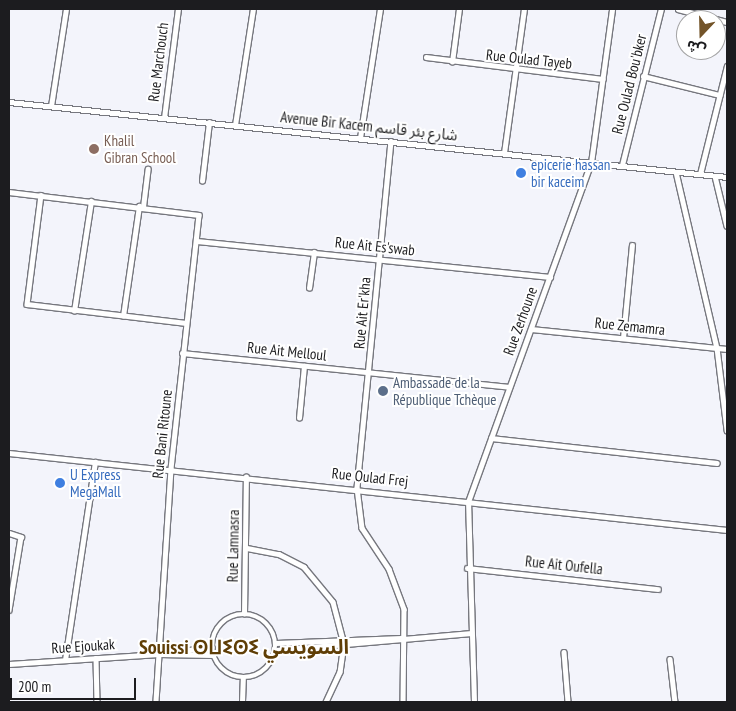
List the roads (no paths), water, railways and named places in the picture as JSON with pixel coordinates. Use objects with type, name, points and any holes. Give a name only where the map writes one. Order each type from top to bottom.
[{"type":"street","points":[[52,106],[66,9]]},
{"type":"street","name":"Rue Marchouch","points":[[164,118],[178,9]]},
{"type":"street","points":[[235,125],[253,9]]},
{"type":"street","points":[[360,138],[380,9]]},
{"type":"street","points":[[452,62],[459,9]]},
{"type":"street","points":[[504,153],[524,9]]},
{"type":"street","name":"Rue Zerhoune","points":[[474,702],[468,568],[468,502],[590,163],[612,9]]},
{"type":"street","name":"Rue Oulad Bou'bker","points":[[622,165],[660,9]]},
{"type":"street","points":[[678,9],[727,22]]},
{"type":"street","name":"Rue Oulad Tayeb","points":[[426,57],[515,71],[603,79]]},
{"type":"street","points":[[700,174],[727,66]]},
{"type":"street","points":[[643,76],[720,95]]},
{"type":"street","name":"Avenue Bir Kacem شارع بئر قاسم","points":[[9,102],[727,177]]},
{"type":"street","points":[[202,181],[209,122]]},
{"type":"street","name":"Rue Ait Er'kha","points":[[391,141],[357,488],[362,528],[396,584],[404,638],[403,702]]},
{"type":"street","points":[[123,316],[148,169]]},
{"type":"street","points":[[676,172],[717,348],[727,430]]},
{"type":"street","points":[[715,176],[727,226]]},
{"type":"street","points":[[9,192],[141,207]]},
{"type":"street","points":[[41,195],[26,303],[74,311],[186,323]]},
{"type":"street","points":[[74,311],[91,201]]},
{"type":"street","name":"Rue Bani Ritoune","points":[[141,207],[193,211],[200,219],[182,353],[171,470],[156,702]]},
{"type":"street","name":"Rue Ait Es'swab","points":[[197,241],[550,277]]},
{"type":"street","points":[[623,338],[632,244]]},
{"type":"street","points":[[309,288],[314,252]]},
{"type":"street","name":"Rue Zemamra","points":[[531,329],[727,349]]},
{"type":"street","name":"Rue Ait Melloul","points":[[182,353],[509,387]]},
{"type":"street","points":[[300,418],[304,366]]},
{"type":"street","points":[[491,438],[717,463]]},
{"type":"street","name":"Rue Oulad Frej","points":[[9,453],[357,488],[727,530]]},
{"type":"street","points":[[65,660],[95,462]]},
{"type":"street","name":"Rue Lamnasra","points":[[244,614],[247,548],[246,478]]},
{"type":"street","points":[[9,533],[20,540],[9,610]]},
{"type":"street","points":[[247,548],[279,554],[314,576],[333,602],[344,638],[344,644],[340,672],[326,702]]},
{"type":"street","name":"Rue Ait Oufella","points":[[468,568],[658,589]]},
{"type":"street","points":[[244,614],[268,624],[276,643],[277,650],[262,673],[243,678],[222,669],[213,655],[212,647],[223,623],[244,614]]},
{"type":"street","points":[[277,650],[471,633]]},
{"type":"street","points":[[276,643],[344,638],[404,638]]},
{"type":"street","name":"Rue Ejoukak","points":[[9,664],[159,653],[212,647]]},
{"type":"street","points":[[564,652],[568,702]]},
{"type":"street","name":"Rue Ejoukak","points":[[159,653],[213,655]]},
{"type":"street","points":[[96,658],[97,702]]},
{"type":"street","points":[[670,659],[675,702]]},
{"type":"street","points":[[242,702],[243,678]]},
{"type":"place","name":"Khalil Gibran School","points":[[94,149]]},
{"type":"place","name":"epicerie hassan bir kaceim","points":[[521,173]]},
{"type":"place","name":"Ambassade de la République Tchèque","points":[[383,391]]},
{"type":"place","name":"U Express MegaMall","points":[[60,483]]},
{"type":"district","name":"Souissi ⵙⵡⵉⵙⵉ السويسي","points":[[244,647]]}]
